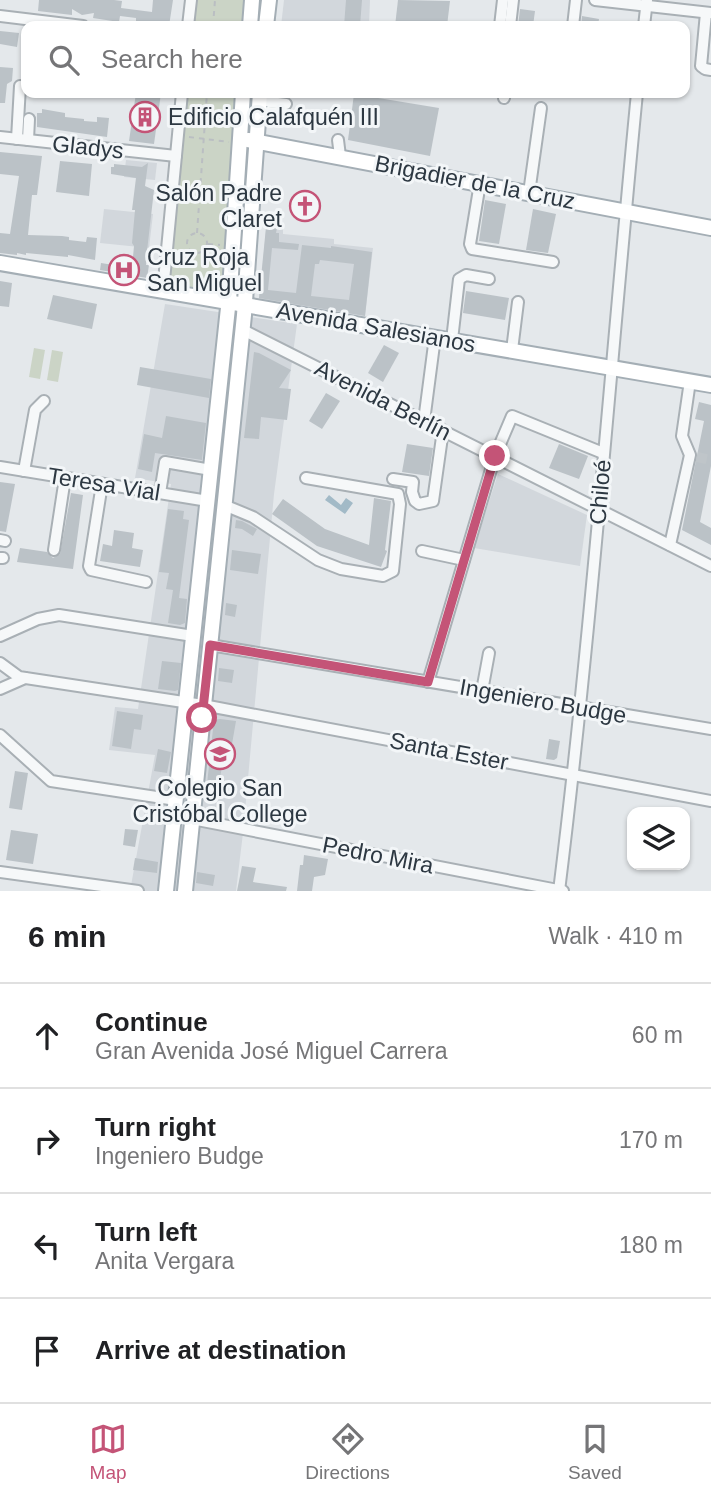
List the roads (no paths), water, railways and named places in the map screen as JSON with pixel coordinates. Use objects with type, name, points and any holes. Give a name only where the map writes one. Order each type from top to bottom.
[{"type":"main road","points":[[250,21],[252,0]]},
{"type":"main road","points":[[267,21],[269,0]]},
{"type":"main road","points":[[166,891],[228,302],[235,141],[242,98]]},
{"type":"main road","points":[[185,891],[243,330],[260,98]]},
{"type":"main road","name":"Brigadier de la Cruz","points":[[235,141],[257,140],[711,228]]},
{"type":"main road","name":"Avenida Salesianos","points":[[0,263],[711,385]]},
{"type":"main road","points":[[208,501],[223,510]]},
{"type":"street","points":[[189,21],[191,0]]},
{"type":"street","points":[[501,21],[503,0]]},
{"type":"street","points":[[511,21],[513,0]]},
{"type":"street","points":[[574,21],[576,0]]},
{"type":"street","points":[[595,0],[646,3],[709,13],[701,65],[711,70]]},
{"type":"street","points":[[644,21],[646,3]]},
{"type":"street","points":[[0,16],[42,21]]},
{"type":"street","points":[[19,86],[22,140]]},
{"type":"street","points":[[163,291],[182,98]]},
{"type":"street","points":[[258,116],[268,111],[285,109],[265,98]]},
{"type":"street","name":"Chiloé","points":[[560,891],[599,509],[637,98]]},
{"type":"street","points":[[529,192],[541,108]]},
{"type":"street","points":[[22,140],[29,119]]},
{"type":"street","name":"Gladys","points":[[0,137],[176,156]]},
{"type":"street","points":[[338,140],[340,156]]},
{"type":"street","points":[[480,183],[470,244],[472,249],[553,262]]},
{"type":"street","points":[[452,340],[458,279],[466,275],[489,279]]},
{"type":"street","points":[[512,350],[518,302]]},
{"type":"street","name":"Avenida Berlín","points":[[243,330],[711,566]]},
{"type":"street","points":[[424,421],[435,337]]},
{"type":"street","points":[[670,545],[694,456],[682,436],[690,381]]},
{"type":"street","points":[[24,471],[35,410],[44,401]]},
{"type":"street","points":[[428,682],[495,456],[512,416],[603,453]]},
{"type":"street","points":[[393,480],[414,482],[412,492],[419,504],[433,501],[443,430]]},
{"type":"street","points":[[160,493],[165,462],[211,470]]},
{"type":"street","name":"Teresa Vial","points":[[0,467],[208,501]]},
{"type":"street","points":[[54,550],[65,478]]},
{"type":"street","points":[[223,510],[253,517],[318,560],[341,569],[389,575],[393,571],[395,558],[401,504],[398,494],[306,478]]},
{"type":"street","points":[[102,484],[89,566],[91,570],[146,582]]},
{"type":"street","points":[[422,551],[464,560]]},
{"type":"street","points":[[0,636],[38,619],[58,615],[193,636]]},
{"type":"street","name":"Ingeniero Budge","points":[[210,645],[711,729]]},
{"type":"street","points":[[482,691],[489,653]]},
{"type":"street","points":[[0,663],[15,675],[24,678]]},
{"type":"street","points":[[0,689],[24,678]]},
{"type":"street","name":"Santa Ester","points":[[24,678],[203,705],[711,801]]},
{"type":"street","points":[[0,736],[51,780],[176,800]]},
{"type":"street","name":"Pedro Mira","points":[[192,819],[560,891]]},
{"type":"street","points":[[0,872],[65,886],[138,891]]},
{"type":"water","points":[[329,495],[341,505],[346,498],[353,503],[345,514],[325,500]]},
{"type":"tunnel","points":[[697,457],[711,460]]},
{"type":"place","name":"Edificio Calafquén III","points":[[145,117]]},
{"type":"place","name":"Salón Padre Claret","points":[[305,206]]},
{"type":"place","name":"Cruz Roja San Miguel","points":[[124,270]]},
{"type":"place","name":"Colegio San Cristóbal College","points":[[220,754]]}]
